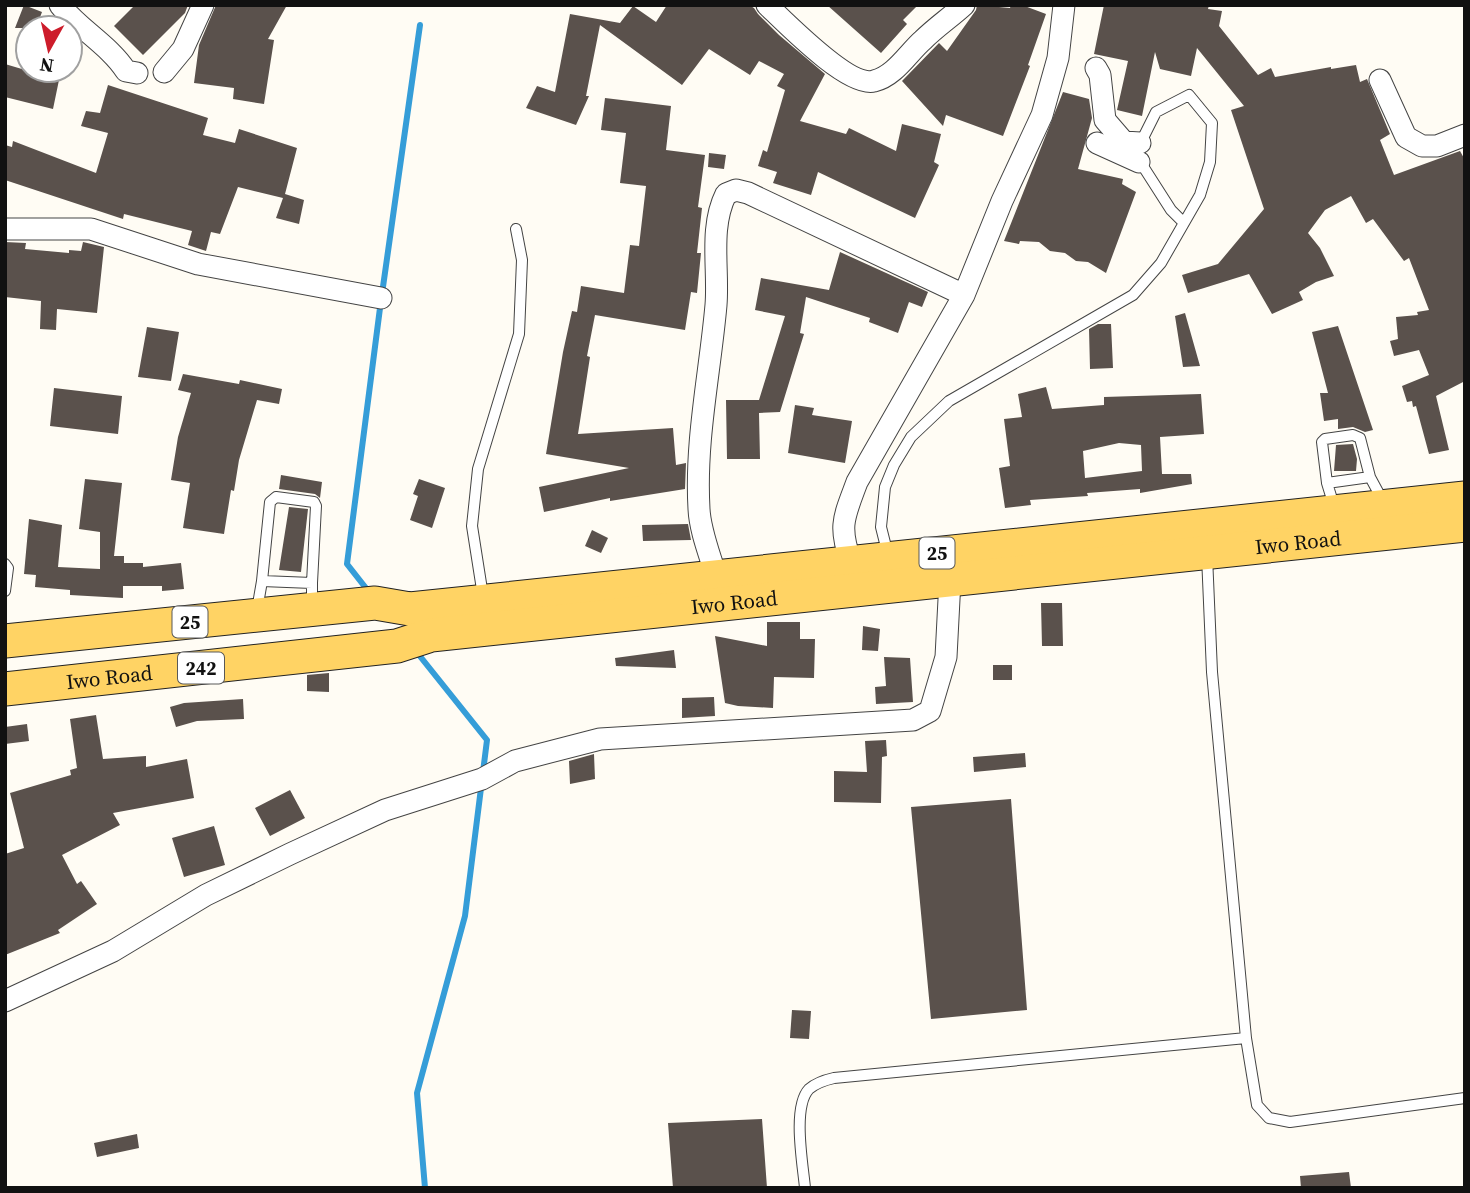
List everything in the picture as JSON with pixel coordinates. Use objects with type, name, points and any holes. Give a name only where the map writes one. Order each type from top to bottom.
[{"type":"main road","name":"Iwo Road","points":[[5,641],[257,615],[312,596],[410,609],[1465,498]]},
{"type":"main road","name":"Iwo Road","points":[[5,689],[397,646],[431,635],[1206,552],[1340,510],[1465,525]]},
{"type":"street","points":[[60,5],[72,19],[116,56],[126,71],[136,73]]},
{"type":"street","points":[[164,72],[183,49],[202,5]]},
{"type":"street","points":[[767,5],[828,61],[845,73],[866,81],[874,81],[892,71],[923,39],[964,5]]},
{"type":"street","points":[[851,562],[843,539],[845,514],[857,482],[964,295],[1002,201],[1042,115],[1058,58],[1064,5]]},
{"type":"street","points":[[1096,68],[1100,75],[1105,120],[1124,142],[1140,153]]},
{"type":"street","points":[[1380,80],[1406,137],[1422,146],[1437,146],[1465,135]]},
{"type":"street","points":[[1097,143],[1140,153]]},
{"type":"street","points":[[716,576],[699,511],[699,452],[716,303],[715,252],[726,194],[736,190],[748,193],[964,295]]},
{"type":"street","points":[[5,229],[90,229],[198,264],[381,298]]},
{"type":"street","points":[[5,1001],[113,951],[206,895],[290,854],[385,810],[482,779],[515,761],[600,739],[914,720],[930,711],[946,657],[950,580]]},
{"type":"lane","points":[[888,558],[881,527],[885,487],[894,464],[911,437],[949,401],[1133,295],[1161,263],[1184,223],[1200,195],[1210,162],[1212,123],[1189,95],[1156,112],[1140,153],[1171,210],[1184,223]]},
{"type":"lane","points":[[484,601],[472,526],[478,470],[519,334],[522,260],[516,229]]},
{"type":"lane","points":[[1340,510],[1322,442],[1325,439],[1353,435],[1360,438],[1370,477],[1385,506]]},
{"type":"lane","points":[[1340,510],[1370,477]]},
{"type":"lane","points":[[257,615],[270,502],[276,497],[314,502],[312,596],[262,581]]},
{"type":"lane","points":[[1206,552],[1212,672],[1246,1038],[1257,1105],[1262,1113],[1278,1121],[1290,1122],[1465,1098]]},
{"type":"lane","points":[[5,564],[8,568],[5,591]]},
{"type":"lane","points":[[805,1188],[801,1106],[809,1089],[819,1083],[834,1078],[1246,1038]]},
{"type":"building","points":[[24,5],[42,12],[41,14],[20,14]]},
{"type":"building","points":[[135,5],[188,5],[185,13],[143,55],[114,26]]},
{"type":"building","points":[[216,5],[287,5],[268,39],[274,40],[264,104],[233,99],[234,88],[194,83],[199,45]]},
{"type":"building","points":[[667,5],[749,5],[754,8],[779,35],[825,74],[800,121],[846,134],[849,128],[896,151],[902,124],[941,134],[934,162],[939,165],[915,218],[818,172],[811,195],[773,183],[777,172],[758,166],[763,150],[767,152],[785,90],[777,86],[784,74],[759,61],[750,75],[709,49],[682,85],[600,25],[586,96],[589,96],[576,125],[526,108],[537,86],[555,92],[570,14],[620,23],[633,6],[656,22]]},
{"type":"building","points":[[827,5],[918,5],[903,20],[907,24],[881,53]]},
{"type":"building","points":[[977,5],[1010,8],[1011,5],[1022,5],[1046,14],[1028,65],[1030,66],[1003,136],[946,115],[943,126],[902,81],[939,43],[947,51]]},
{"type":"building","points":[[1104,5],[1209,5],[1208,9],[1222,11],[1219,26],[1258,75],[1271,68],[1275,77],[1356,65],[1360,82],[1367,79],[1390,134],[1380,140],[1394,175],[1460,151],[1465,160],[1465,381],[1436,396],[1449,450],[1429,454],[1416,406],[1413,407],[1412,401],[1407,402],[1402,386],[1429,375],[1419,350],[1394,356],[1390,341],[1398,339],[1396,317],[1418,315],[1417,312],[1429,310],[1409,258],[1404,261],[1373,219],[1366,223],[1351,196],[1325,210],[1308,233],[1320,248],[1334,276],[1299,292],[1303,300],[1272,314],[1249,274],[1188,293],[1182,275],[1218,264],[1264,209],[1231,110],[1244,106],[1197,48],[1191,76],[1160,69],[1155,52],[1142,116],[1117,110],[1128,61],[1094,54]]},
{"type":"building","points":[[5,64],[14,67],[14,84],[58,84],[53,109],[5,97]]},
{"type":"building","points":[[108,85],[208,118],[203,135],[235,143],[239,129],[297,148],[285,194],[304,200],[299,224],[276,218],[283,198],[238,187],[220,234],[211,232],[206,251],[188,245],[192,231],[124,214],[123,219],[5,180],[5,145],[12,147],[13,141],[96,173],[108,133],[81,126],[86,111],[100,113]]},
{"type":"building","points":[[1063,92],[1089,99],[1092,118],[1078,169],[1123,179],[1122,184],[1136,192],[1106,273],[1088,262],[1076,261],[1065,253],[1050,251],[1039,242],[1020,241],[1019,244],[1004,241]]},
{"type":"building","points":[[605,98],[671,106],[666,150],[705,155],[698,207],[702,208],[697,253],[701,253],[697,293],[691,292],[685,330],[595,315],[587,356],[590,357],[578,434],[673,428],[676,465],[686,463],[685,489],[610,501],[610,498],[544,512],[539,487],[629,468],[546,454],[563,352],[572,311],[577,312],[581,286],[624,293],[630,245],[639,246],[646,186],[620,183],[626,133],[601,130]]},
{"type":"building","points":[[709,153],[726,155],[724,169],[708,167]]},
{"type":"building","points":[[5,242],[26,243],[25,249],[69,253],[69,250],[81,251],[83,242],[104,247],[97,313],[57,309],[56,330],[40,329],[41,301],[5,297]]},
{"type":"building","points":[[840,252],[928,292],[922,307],[909,302],[898,333],[869,322],[870,318],[806,297],[800,333],[804,334],[780,412],[759,413],[760,459],[727,459],[726,400],[759,400],[785,316],[755,310],[761,278],[829,290]]},
{"type":"building","points":[[1185,313],[1200,366],[1183,367],[1175,316]]},
{"type":"building","points":[[1098,324],[1111,324],[1113,368],[1090,369],[1089,329]]},
{"type":"building","points":[[1338,326],[1373,430],[1365,432],[1353,427],[1338,429],[1338,419],[1324,421],[1320,393],[1328,393],[1312,332]]},
{"type":"building","points":[[147,327],[179,332],[171,381],[138,377]]},
{"type":"building","points":[[183,374],[239,384],[240,380],[282,389],[279,404],[257,400],[239,460],[234,491],[231,490],[224,534],[183,528],[190,483],[171,480],[178,437],[191,393],[178,390]]},
{"type":"building","points":[[1046,387],[1052,409],[1104,405],[1104,397],[1201,394],[1204,434],[1160,437],[1162,474],[1191,474],[1192,484],[1140,493],[1140,489],[1030,500],[1031,505],[1005,508],[999,468],[1010,466],[1004,419],[1022,417],[1018,394]],"holes":[[[1119,443],[1141,445],[1142,471],[1085,478],[1083,451]]]},
{"type":"building","points":[[54,388],[122,396],[118,434],[50,426]]},
{"type":"building","points":[[795,405],[814,408],[812,415],[852,421],[845,463],[788,453]]},
{"type":"building","points":[[1353,444],[1357,459],[1356,471],[1334,471],[1336,445]]},
{"type":"building","points":[[281,475],[322,482],[320,498],[315,494],[279,489]]},
{"type":"building","points":[[85,479],[122,483],[114,556],[124,556],[124,563],[143,563],[143,567],[181,563],[184,589],[162,591],[162,586],[123,586],[123,598],[70,595],[70,590],[35,587],[36,575],[24,574],[29,519],[62,525],[58,567],[100,569],[100,532],[79,529]]},
{"type":"building","points":[[419,479],[445,488],[432,528],[410,520],[418,496],[413,494]]},
{"type":"building","points":[[289,507],[308,509],[301,572],[279,570]]},
{"type":"building","points":[[688,524],[691,540],[643,541],[642,525]]},
{"type":"building","points":[[592,530],[608,538],[601,553],[585,546]]},
{"type":"building","points":[[1041,603],[1062,603],[1063,646],[1042,646]]},
{"type":"building","points":[[767,622],[800,622],[800,639],[815,639],[814,678],[774,677],[773,708],[725,703],[715,636],[767,646]]},
{"type":"building","points":[[863,626],[880,629],[878,651],[862,650]]},
{"type":"building","points":[[674,650],[676,668],[616,666],[615,658]]},
{"type":"building","points":[[884,657],[910,658],[913,702],[876,704],[875,687],[886,686]]},
{"type":"building","points":[[993,665],[1012,665],[1012,680],[993,680]]},
{"type":"building","points":[[329,673],[329,692],[307,691],[307,675]]},
{"type":"building","points":[[714,697],[715,716],[682,718],[682,698]]},
{"type":"building","points":[[243,699],[244,719],[197,721],[176,727],[170,707],[184,703]]},
{"type":"building","points":[[96,715],[103,759],[146,756],[146,767],[187,759],[194,798],[113,813],[120,825],[62,855],[77,884],[81,881],[97,904],[58,930],[60,933],[5,955],[5,854],[24,848],[10,793],[71,775],[70,770],[77,768],[70,719]]},
{"type":"building","points":[[27,724],[29,741],[5,744],[5,727]]},
{"type":"building","points":[[886,740],[887,756],[882,757],[881,803],[834,802],[834,771],[867,772],[865,741]]},
{"type":"building","points":[[1025,753],[1026,767],[974,772],[973,757]]},
{"type":"building","points":[[594,754],[595,779],[570,784],[569,761]]},
{"type":"building","points":[[290,790],[305,818],[270,836],[255,808]]},
{"type":"building","points":[[1011,799],[1027,1010],[931,1019],[911,807]]},
{"type":"building","points":[[214,826],[225,865],[184,877],[172,838]]},
{"type":"building","points":[[792,1010],[811,1011],[809,1039],[790,1038]]},
{"type":"building","points":[[762,1119],[767,1188],[673,1188],[668,1123]]},
{"type":"building","points":[[137,1134],[139,1148],[97,1157],[94,1143]]},
{"type":"building","points":[[1349,1172],[1351,1188],[1301,1188],[1300,1176]]},
{"type":"waterway","points":[[369,592],[347,564],[420,25]]},
{"type":"waterway","points":[[415,650],[487,740],[465,916],[417,1093],[425,1188]]}]
